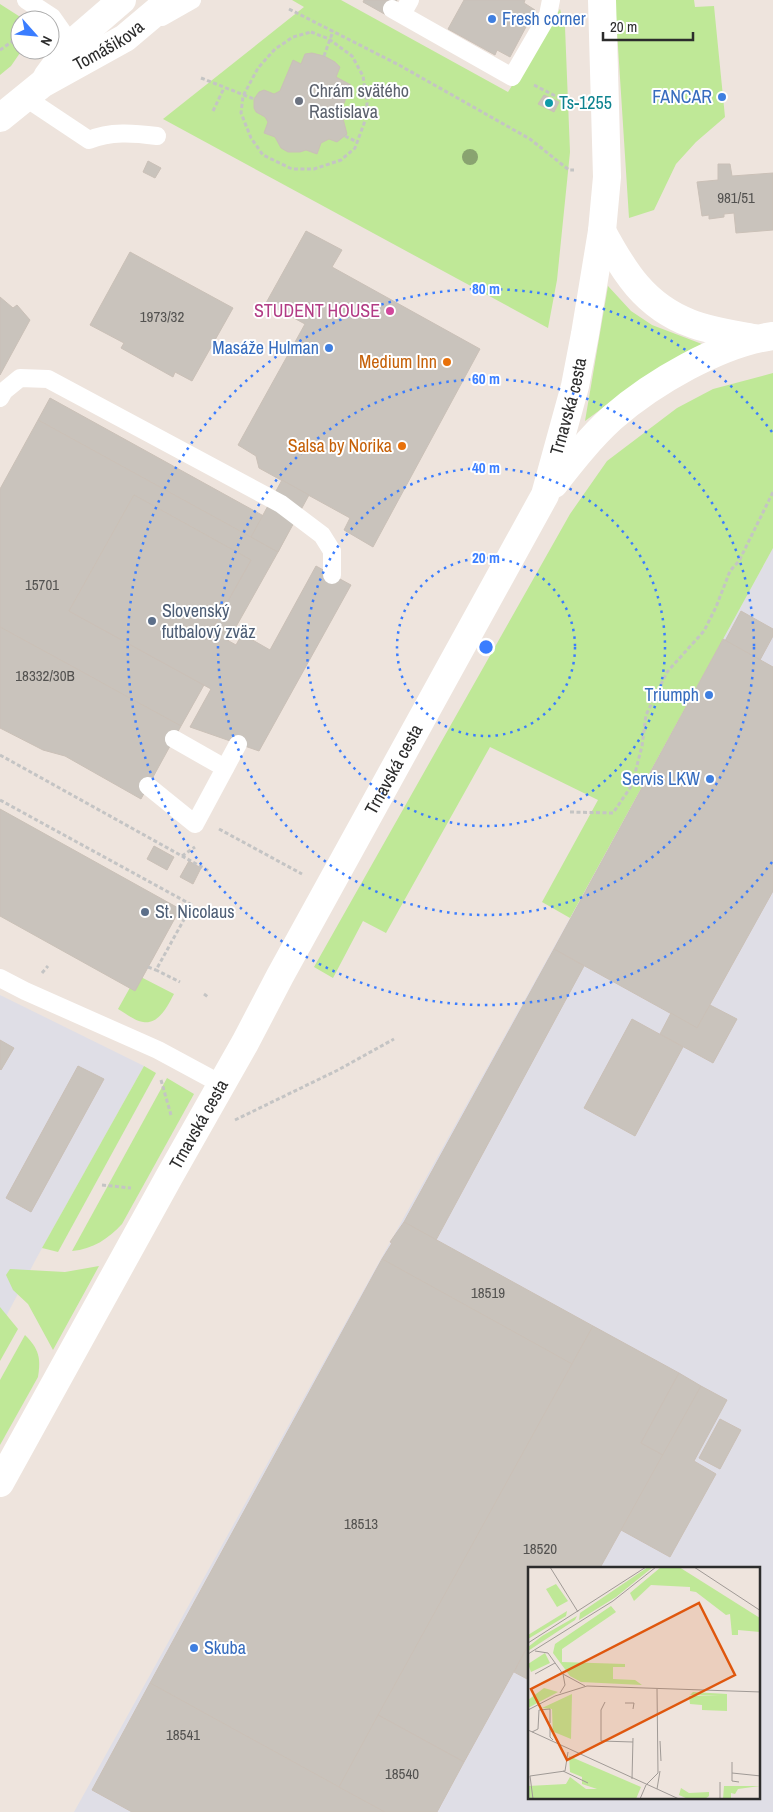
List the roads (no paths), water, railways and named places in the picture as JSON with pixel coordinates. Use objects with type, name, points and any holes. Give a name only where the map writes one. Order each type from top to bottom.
[{"type":"main road","name":"Tomášikova","points":[[34,91],[71,44],[122,0]]},
{"type":"main road","name":"Tomášikova","points":[[0,118],[34,91],[125,38],[170,0]]},
{"type":"main road","name":"Trnavská cesta","points":[[0,1484],[545,495],[575,386],[602,231],[606,177],[602,0]]},
{"type":"main road","points":[[602,231],[616,258],[633,282],[641,292],[659,307],[691,323],[764,337]]},
{"type":"main road","points":[[545,495],[588,441],[638,397],[694,364],[764,337]]},
{"type":"lane","points":[[26,0],[52,17],[71,44]]},
{"type":"lane","points":[[125,38],[192,0]]},
{"type":"lane","points":[[401,8],[512,77],[548,15],[551,0]]},
{"type":"lane","points":[[34,91],[89,140],[102,135],[134,133],[157,136]]},
{"type":"lane","points":[[0,398],[4,391],[20,378],[48,379],[281,504],[322,534],[332,551],[332,575]]},
{"type":"lane","points":[[174,739],[225,768]]},
{"type":"lane","points":[[148,786],[195,824],[238,744]]},
{"type":"lane","points":[[0,978],[158,1050],[221,1084]]},
{"type":"place","name":"Fresh corner","points":[[492,19]]},
{"type":"place","name":"FANCAR","points":[[722,97]]},
{"type":"place","name":"Chrám svätého Rastislava","points":[[299,101]]},
{"type":"place","name":"Ts-1255","points":[[549,103]]},
{"type":"place","name":"STUDENT HOUSE","points":[[390,311]]},
{"type":"place","name":"Masáže Hulman","points":[[329,348]]},
{"type":"place","name":"Medium Inn","points":[[447,362]]},
{"type":"place","name":"Salsa by Norika","points":[[402,446]]},
{"type":"place","name":"Slovenský futbalový zväz","points":[[152,621]]},
{"type":"place","name":"Triumph","points":[[709,695]]},
{"type":"place","name":"Servis LKW","points":[[710,779]]},
{"type":"place","name":"St. Nicolaus","points":[[145,912]]},
{"type":"place","name":"Skuba","points":[[194,1648]]}]
